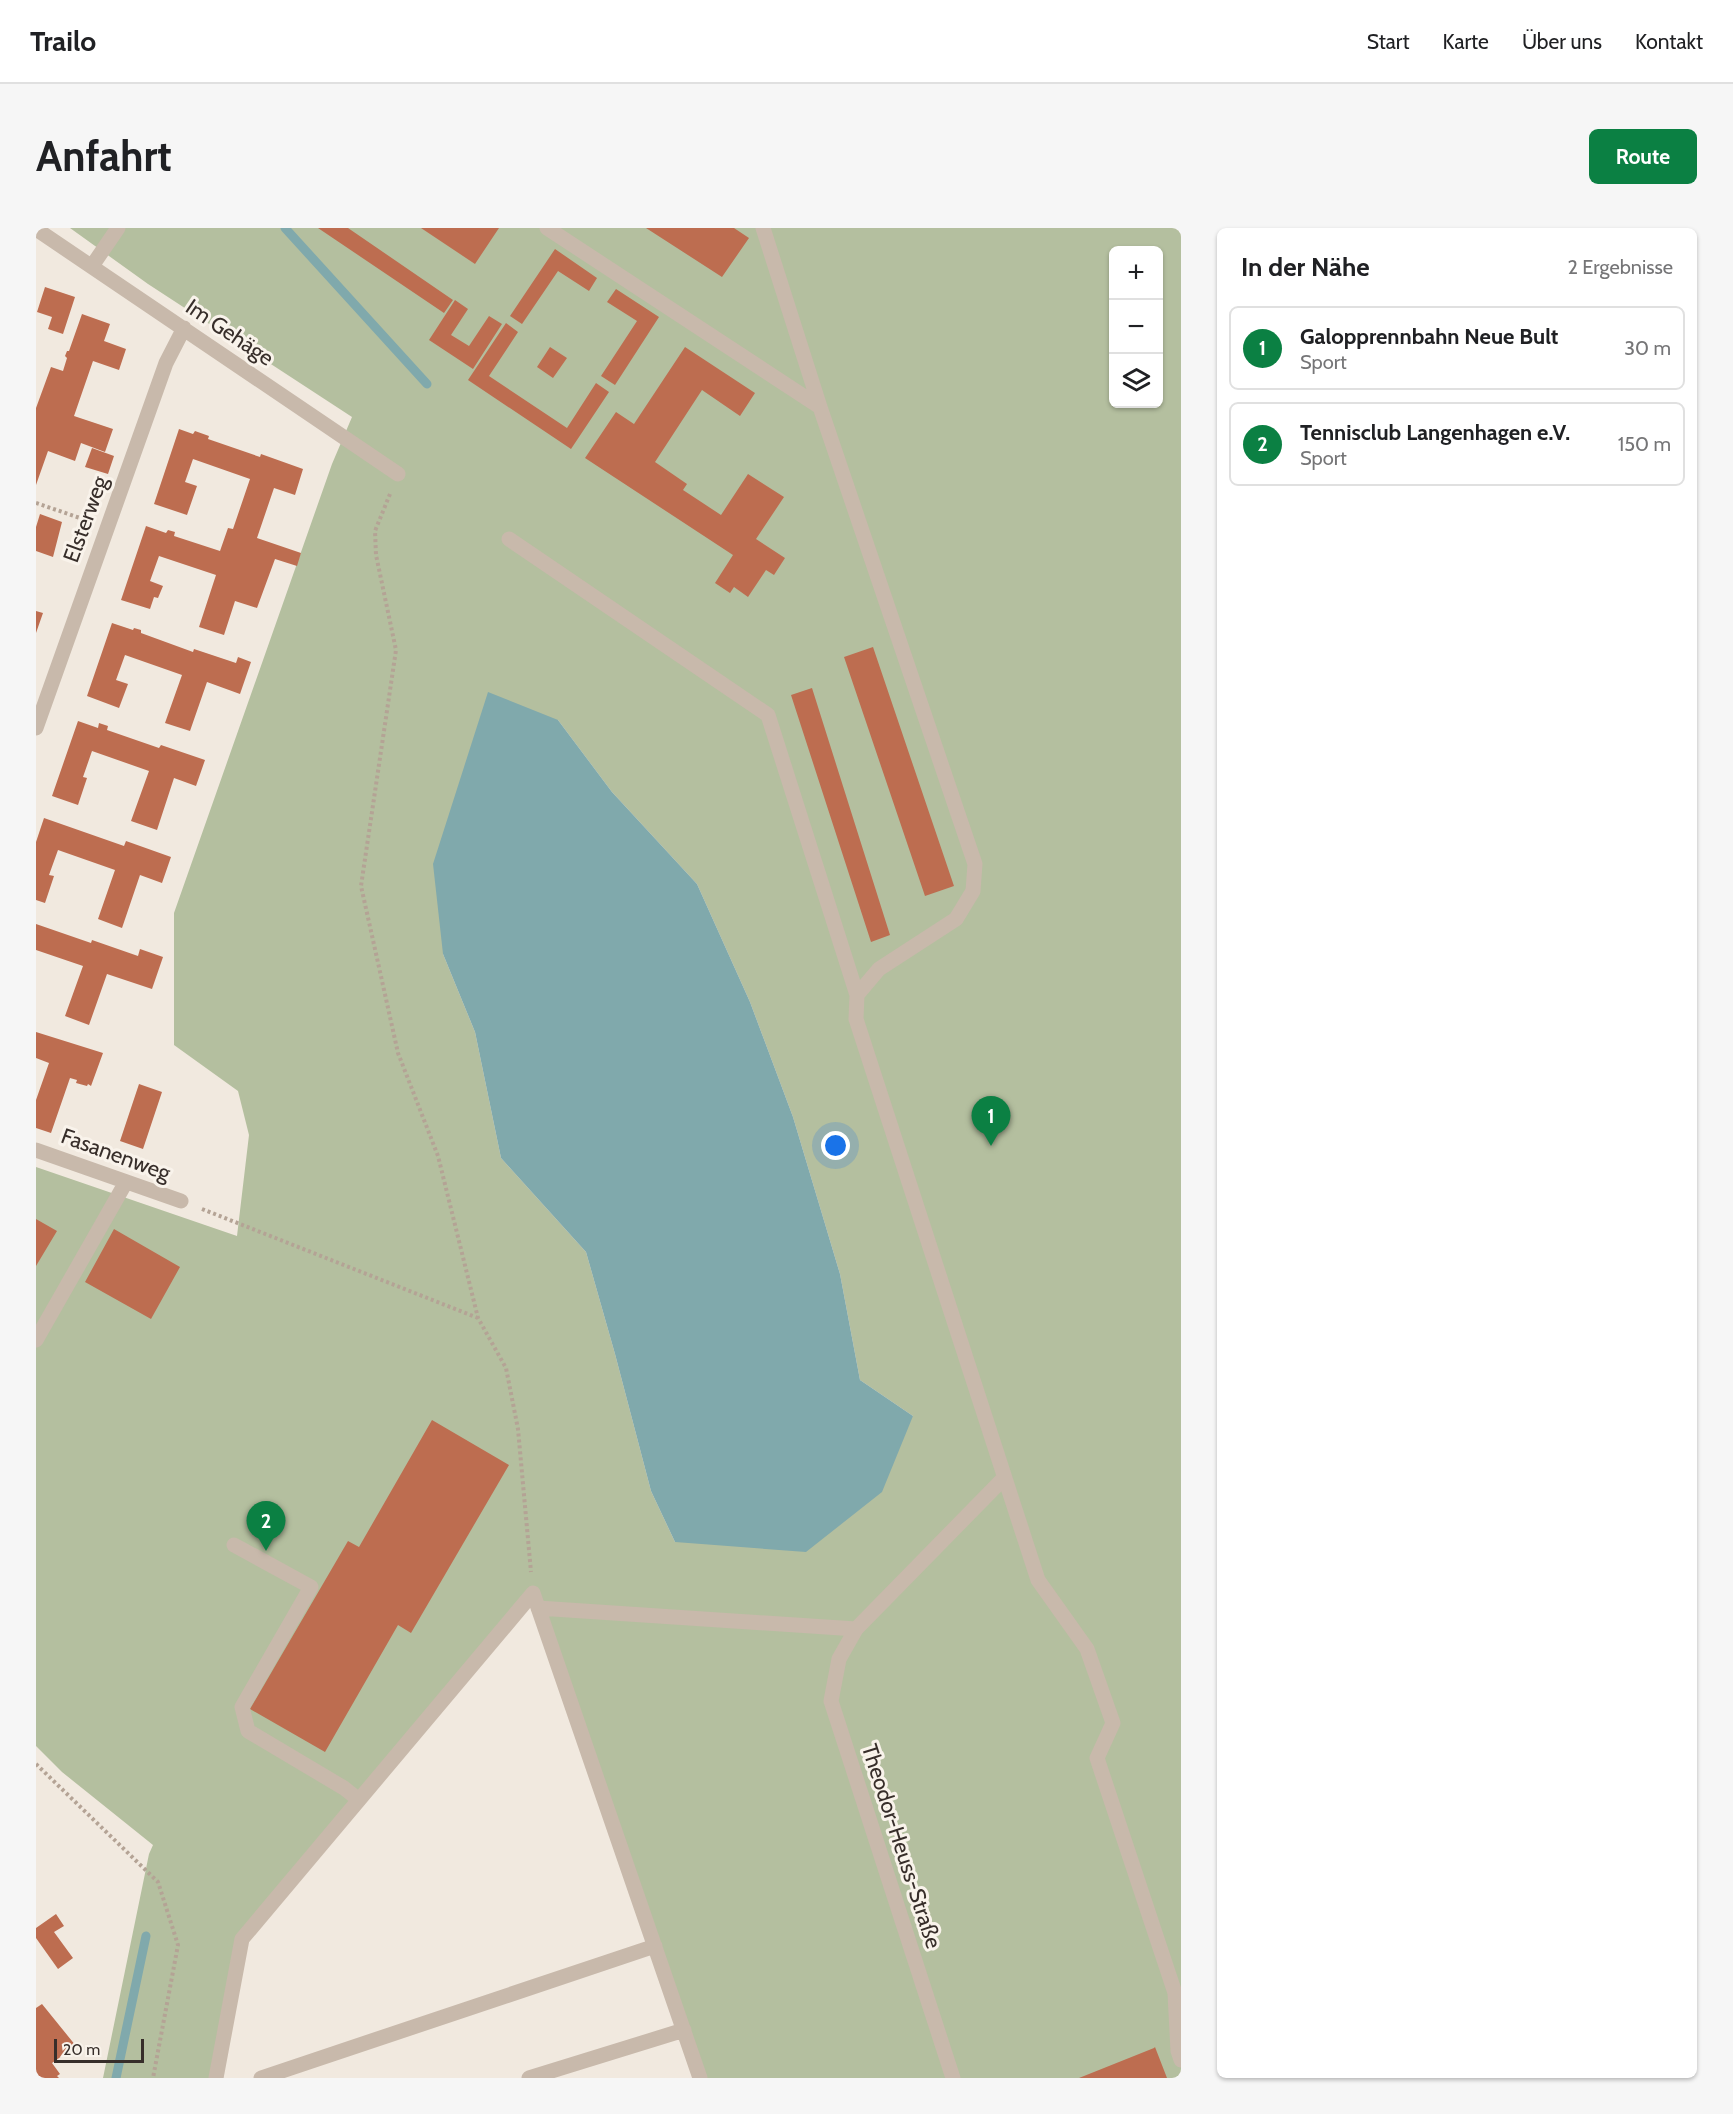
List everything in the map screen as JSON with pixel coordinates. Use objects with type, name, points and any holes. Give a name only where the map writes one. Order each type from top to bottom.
[{"type":"street","points":[[92,266],[118,228]]},
{"type":"street","points":[[548,228],[820,407]]},
{"type":"street","points":[[751,228],[765,233],[820,407],[975,864],[973,891],[956,919],[879,969],[857,995]]},
{"type":"street","name":"Im Gehäge","points":[[36,229],[398,474]]},
{"type":"street","name":"Elsterweg","points":[[36,728],[166,363],[184,328]]},
{"type":"street","points":[[508,539],[768,716],[857,995],[855,1019],[1038,1580],[1087,1649],[1113,1723],[1097,1758],[1175,1993],[1178,2051],[1181,2060]]},
{"type":"street","name":"Fasanenweg","points":[[36,1149],[182,1201]]},
{"type":"street","points":[[36,1340],[126,1182]]},
{"type":"street","name":"Theodor-Heuss-Straße","points":[[953,2078],[831,1701],[840,1659],[856,1629],[1004,1478]]},
{"type":"street","points":[[234,1545],[311,1587],[242,1707],[248,1731],[344,1788],[359,1800]]},
{"type":"street","points":[[216,2078],[242,1939],[532,1593],[700,2078]]},
{"type":"street","points":[[538,1608],[856,1629]]},
{"type":"street","points":[[261,2078],[655,1946]]},
{"type":"street","points":[[529,2078],[684,2030]]},
{"type":"path","points":[[398,474],[375,531],[376,555],[396,651],[361,886],[398,1053],[438,1156],[478,1318],[506,1368],[518,1429],[532,1593]]},
{"type":"path","points":[[36,503],[106,527]]},
{"type":"path","points":[[182,1201],[478,1318]]},
{"type":"path","points":[[36,1764],[158,1882],[178,1945],[153,2078]]},
{"type":"green space","points":[[70,228],[1181,228],[1181,2078],[700,2078],[533,1593],[242,1938],[216,2078],[103,2078],[149,1854],[153,1845],[62,1772],[36,1746],[36,1167],[237,1236],[249,1135],[238,1091],[174,1045],[174,913],[332,464],[352,417],[148,284]],"holes":[[[558,720],[612,792],[697,884],[750,1002],[793,1117],[840,1274],[860,1380],[913,1416],[675,1542],[651,1491],[586,1252],[501,1158],[475,1032],[443,954]]]},
{"type":"water","points":[[488,692],[558,720],[612,792],[697,884],[750,1002],[793,1117],[840,1274],[860,1380],[913,1416],[882,1492],[806,1552],[675,1542],[651,1491],[586,1252],[501,1158],[475,1032],[443,954],[433,864]]},
{"type":"building","points":[[318,228],[348,228],[453,300],[444,313]]},
{"type":"building","points":[[421,228],[499,228],[475,264]]},
{"type":"building","points":[[646,228],[734,228],[749,238],[722,277]]},
{"type":"building","points":[[555,249],[597,278],[589,291],[558,271],[522,324],[510,316]]},
{"type":"building","points":[[45,287],[75,297],[63,334],[48,329],[52,317],[37,312]]},
{"type":"building","points":[[616,289],[659,317],[615,385],[601,376],[637,321],[607,302]]},
{"type":"building","points":[[455,300],[468,309],[451,335],[469,346],[489,316],[502,324],[473,369],[429,340]]},
{"type":"building","points":[[82,314],[110,324],[104,341],[126,349],[119,370],[93,361],[74,416],[113,429],[105,452],[81,443],[75,461],[48,451],[36,485],[36,408],[51,367],[63,371],[67,358],[65,356],[69,351]]},
{"type":"building","points":[[506,323],[518,332],[489,376],[567,428],[596,383],[609,392],[571,449],[468,380]]},
{"type":"building","points":[[550,347],[567,358],[553,378],[537,367]]},
{"type":"building","points":[[685,347],[755,393],[740,416],[702,390],[655,462],[687,484],[683,490],[721,515],[748,474],[784,497],[756,539],[785,558],[774,575],[766,570],[748,597],[734,587],[730,593],[715,583],[733,555],[585,458],[616,412],[634,424]]},
{"type":"building","points":[[179,429],[193,434],[195,431],[209,436],[208,439],[303,469],[295,495],[274,488],[257,538],[301,553],[297,566],[275,559],[257,608],[235,601],[224,635],[199,627],[216,575],[159,556],[150,581],[163,586],[158,598],[154,597],[150,609],[121,600],[146,526],[166,533],[168,530],[175,532],[174,536],[220,551],[228,528],[233,529],[250,479],[193,459],[185,482],[197,486],[187,515],[154,504]]},
{"type":"building","points":[[92,448],[114,456],[108,474],[85,467]]},
{"type":"building","points":[[40,514],[62,522],[53,557],[36,551],[36,527]]},
{"type":"building","points":[[36,611],[43,613],[36,633]]},
{"type":"building","points":[[112,623],[133,630],[134,628],[141,630],[141,633],[193,652],[194,649],[236,663],[238,657],[251,662],[240,694],[207,682],[190,731],[165,723],[182,675],[125,655],[116,680],[128,684],[119,708],[87,696]]},
{"type":"building","points":[[873,647],[954,886],[925,896],[844,657]]},
{"type":"building","points":[[812,688],[890,935],[871,942],[791,695]]},
{"type":"building","points":[[78,721],[98,728],[99,723],[108,726],[107,730],[159,748],[161,745],[205,760],[196,786],[174,778],[157,830],[131,821],[149,771],[92,751],[83,777],[87,778],[78,805],[52,796]]},
{"type":"building","points":[[44,818],[124,846],[126,841],[171,857],[162,883],[140,875],[122,928],[98,919],[115,870],[58,850],[49,875],[54,876],[45,903],[36,900],[36,842]]},
{"type":"building","points":[[36,924],[138,956],[140,949],[163,957],[152,989],[107,974],[89,1025],[65,1016],[83,966],[36,950]]},
{"type":"building","points":[[36,1032],[103,1053],[91,1086],[76,1083],[77,1080],[70,1078],[51,1133],[36,1128],[36,1100],[49,1063],[36,1058]]},
{"type":"building","points":[[139,1084],[162,1092],[143,1149],[120,1141]]},
{"type":"building","points":[[36,1219],[57,1231],[36,1266]]},
{"type":"building","points":[[114,1229],[180,1267],[151,1319],[85,1282]]},
{"type":"building","points":[[432,1420],[509,1465],[411,1633],[398,1625],[325,1752],[250,1709],[348,1541],[359,1547]]},
{"type":"building","points":[[56,1914],[64,1926],[54,1932],[73,1958],[58,1969],[36,1938],[36,1928]]},
{"type":"building","points":[[42,2004],[76,2046],[52,2063],[60,2074],[57,2076],[59,2078],[36,2078],[36,2008]]},
{"type":"building","points":[[1154,2048],[1167,2078],[1079,2078]]},
{"type":"waterway","points":[[285,228],[427,384]]},
{"type":"waterway","points":[[116,2078],[146,1936]]},
{"type":"place","name":"Galopprennbahn Neue Bult","points":[[991,1146]]},
{"type":"place","name":"Tennisclub Langenhagen e.V.","points":[[266,1551]]}]
